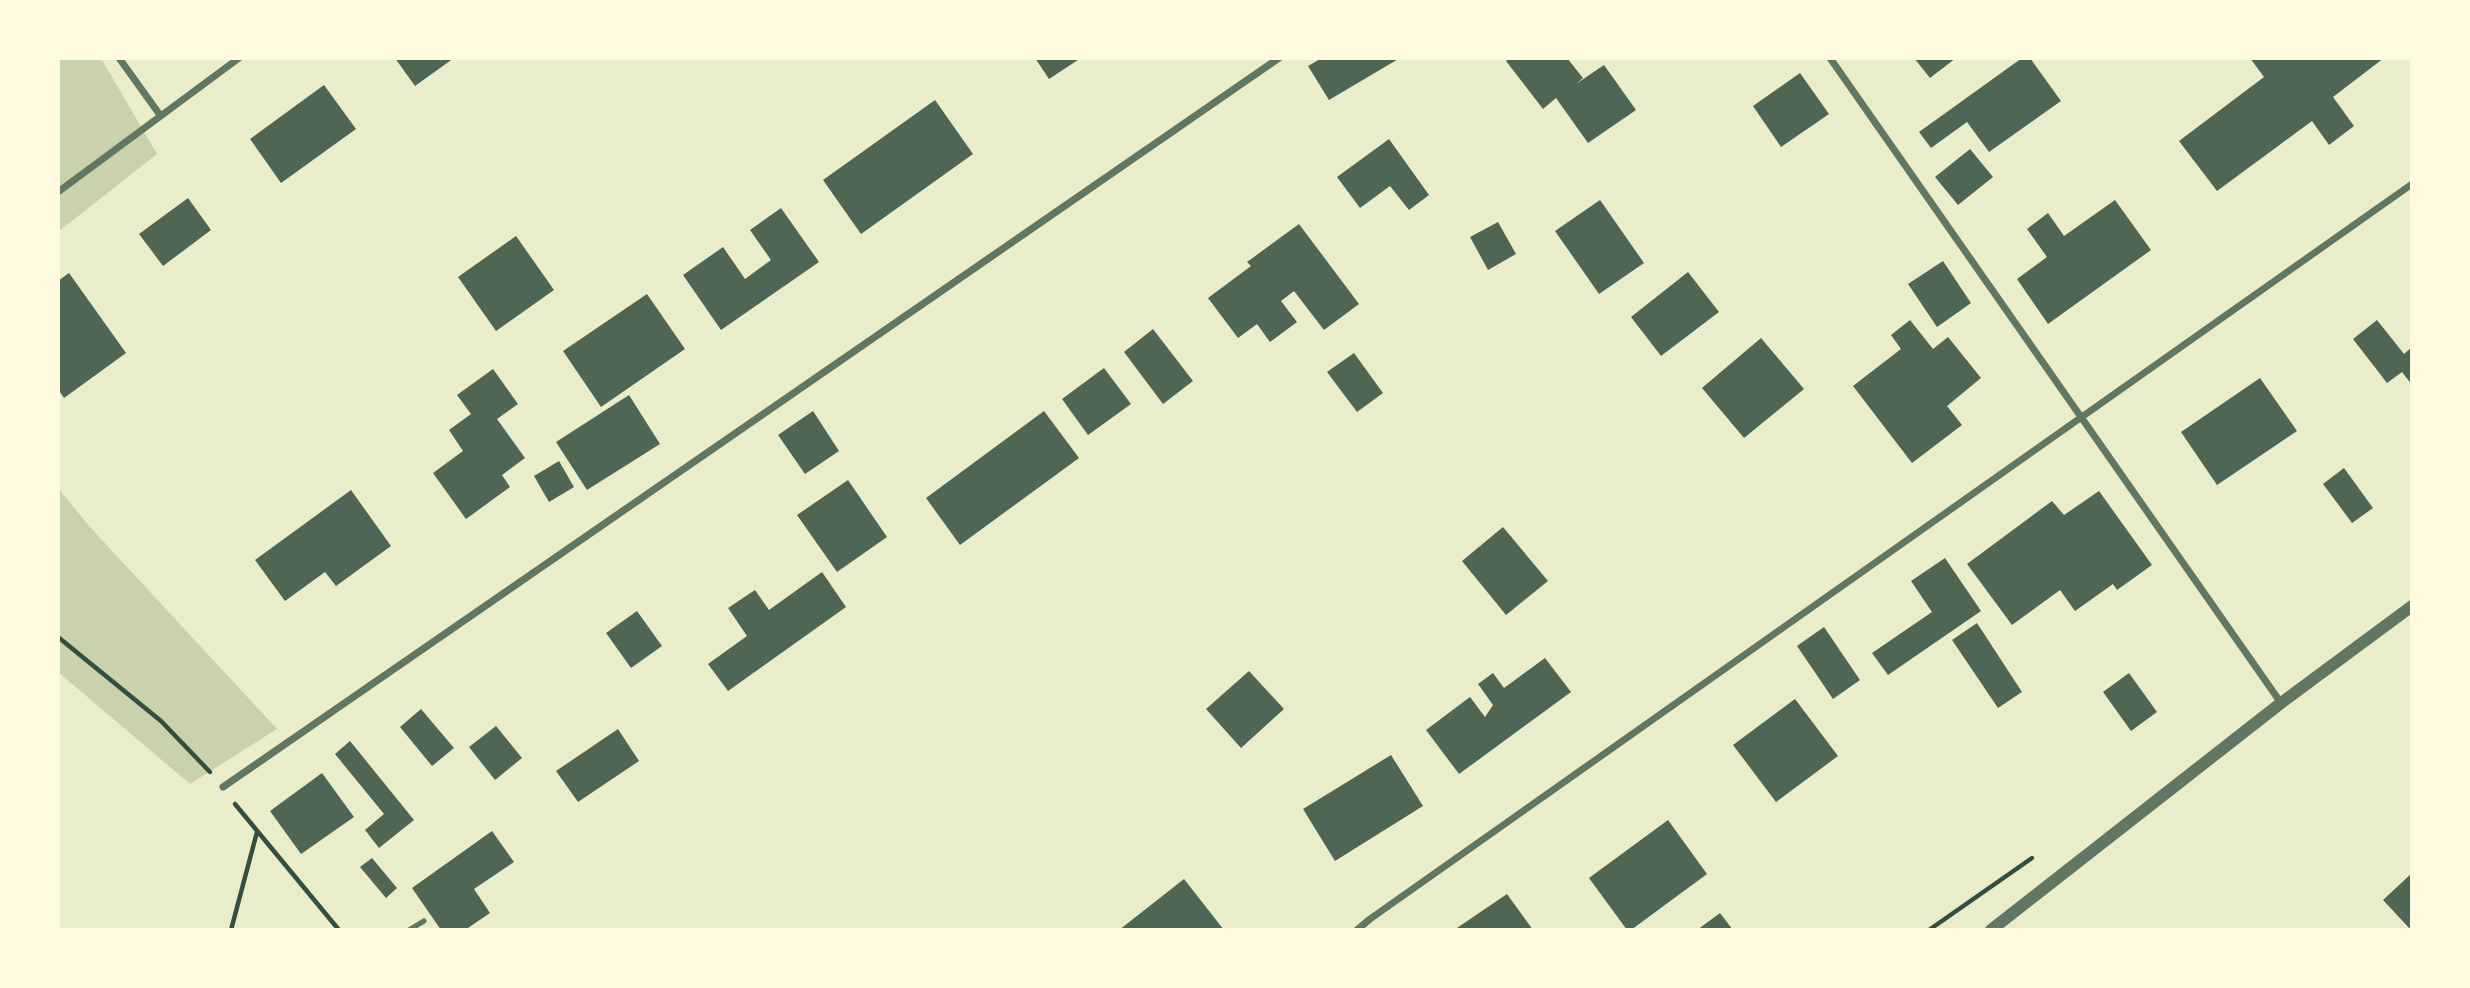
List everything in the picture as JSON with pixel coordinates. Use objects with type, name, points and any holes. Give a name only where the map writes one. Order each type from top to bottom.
[{"type":"street","points":[[119,58],[160,115]]},
{"type":"street","points":[[58,192],[239,58]]},
{"type":"street","points":[[223,788],[1279,58]]},
{"type":"street","points":[[1830,58],[2280,703]]},
{"type":"street","points":[[1357,930],[2412,184]]},
{"type":"street","points":[[1991,930],[2280,703],[2412,606]]},
{"type":"lane","points":[[409,930],[425,921]]},
{"type":"path","points":[[58,637],[184,743],[339,930]]},
{"type":"path","points":[[231,930],[257,832]]},
{"type":"path","points":[[1929,930],[2032,858]]},
{"type":"green space","points":[[58,58],[101,58],[157,154],[58,232]]},
{"type":"green space","points":[[58,488],[89,526],[277,729],[190,784],[58,672]]},
{"type":"building","points":[[395,58],[454,58],[415,86]]},
{"type":"building","points":[[1035,58],[1081,58],[1049,79]]},
{"type":"building","points":[[1322,58],[1400,58],[1329,100],[1308,66]]},
{"type":"building","points":[[1510,58],[1567,58],[1583,78],[1576,84],[1604,65],[1636,110],[1588,143],[1556,98],[1543,109],[1506,61]]},
{"type":"building","points":[[1914,58],[1956,58],[1930,78]]},
{"type":"building","points":[[2022,58],[2030,58],[2061,101],[1989,152],[1967,122],[1931,148],[1919,132]]},
{"type":"building","points":[[2250,58],[2384,58],[2333,97],[2354,126],[2329,145],[2312,121],[2217,191],[2179,141],[2264,77]]},
{"type":"building","points":[[1800,73],[1829,114],[1781,147],[1753,106]]},
{"type":"building","points":[[324,85],[356,129],[281,183],[250,139]]},
{"type":"building","points":[[935,100],[973,154],[861,234],[823,180]]},
{"type":"building","points":[[1389,139],[1429,195],[1409,210],[1390,186],[1360,208],[1337,177]]},
{"type":"building","points":[[1970,149],[1993,177],[1958,205],[1935,177]]},
{"type":"building","points":[[188,198],[211,230],[163,266],[139,234]]},
{"type":"building","points":[[1600,200],[1644,263],[1599,294],[1555,231]]},
{"type":"building","points":[[2115,200],[2151,250],[2048,324],[2017,279],[2047,257],[2027,229],[2048,213],[2064,236]]},
{"type":"building","points":[[781,208],[819,262],[721,330],[683,275],[723,247],[745,279],[771,260],[750,230]]},
{"type":"building","points":[[1498,222],[1516,254],[1488,270],[1470,237]]},
{"type":"building","points":[[1299,224],[1359,304],[1324,330],[1294,291],[1281,301],[1297,322],[1270,342],[1257,324],[1238,338],[1208,298],[1251,266],[1247,262]]},
{"type":"building","points":[[516,236],[554,290],[496,331],[458,277]]},
{"type":"building","points":[[1943,261],[1971,303],[1937,327],[1908,284]]},
{"type":"building","points":[[1688,272],[1719,312],[1661,356],[1631,317]]},
{"type":"building","points":[[69,273],[126,353],[64,398],[58,389],[58,281]]},
{"type":"building","points":[[647,294],[685,349],[601,407],[563,351]]},
{"type":"building","points":[[1910,320],[1933,349],[1948,337],[1981,378],[1947,406],[1962,425],[1912,463],[1853,386],[1901,349],[1891,335]]},
{"type":"building","points":[[2377,320],[2404,354],[2412,347],[2412,385],[2402,372],[2387,383],[2353,339]]},
{"type":"building","points":[[1153,329],[1193,381],[1163,404],[1124,352]]},
{"type":"building","points":[[1761,338],[1804,389],[1744,438],[1702,388]]},
{"type":"building","points":[[1354,353],[1383,393],[1357,412],[1327,372]]},
{"type":"building","points":[[1104,368],[1131,404],[1088,435],[1062,399]]},
{"type":"building","points":[[493,369],[518,404],[497,419],[525,458],[502,475],[510,487],[466,519],[433,473],[463,451],[449,430],[471,414],[457,395]]},
{"type":"building","points":[[2260,378],[2297,431],[2217,485],[2181,432]]},
{"type":"building","points":[[629,395],[660,444],[587,490],[556,442]]},
{"type":"building","points":[[813,411],[839,451],[805,474],[778,435]]},
{"type":"building","points":[[1044,411],[1079,458],[960,545],[926,498]]},
{"type":"building","points":[[559,461],[574,487],[549,502],[534,476]]},
{"type":"building","points":[[2344,468],[2373,508],[2352,523],[2323,484]]},
{"type":"building","points":[[848,480],[887,537],[837,572],[797,515]]},
{"type":"building","points":[[351,490],[391,546],[336,586],[325,572],[285,601],[255,560]]},
{"type":"building","points":[[2099,491],[2152,565],[2117,590],[2113,584],[2075,611],[2060,590],[2012,625],[1967,564],[2052,501],[2064,515]]},
{"type":"building","points":[[1503,527],[1548,581],[1506,615],[1462,561]]},
{"type":"building","points":[[1945,558],[1981,611],[1888,675],[1872,653],[1932,612],[1911,581]]},
{"type":"building","points":[[822,572],[846,607],[728,691],[708,664],[747,636],[728,608],[755,590],[769,610]]},
{"type":"building","points":[[637,611],[662,646],[631,668],[606,633]]},
{"type":"building","points":[[1977,623],[2022,692],[1998,708],[1952,640]]},
{"type":"building","points":[[1824,627],[1860,680],[1833,699],[1797,646]]},
{"type":"building","points":[[1545,658],[1571,692],[1459,774],[1426,730],[1470,697],[1485,717],[1493,705],[1478,684],[1493,673],[1504,688]]},
{"type":"building","points":[[1249,671],[1284,709],[1241,748],[1206,709]]},
{"type":"building","points":[[2129,673],[2157,712],[2131,731],[2103,692]]},
{"type":"building","points":[[1795,699],[1838,756],[1776,802],[1733,745]]},
{"type":"building","points":[[421,709],[454,748],[432,766],[400,727]]},
{"type":"building","points":[[496,726],[522,758],[495,780],[469,747]]},
{"type":"building","points":[[618,729],[639,761],[578,802],[556,771]]},
{"type":"building","points":[[350,741],[414,820],[379,848],[365,830],[384,814],[335,754]]},
{"type":"building","points":[[1391,755],[1423,806],[1335,861],[1303,809]]},
{"type":"building","points":[[322,773],[354,817],[301,854],[270,811]]},
{"type":"building","points":[[1668,820],[1707,874],[1631,930],[1627,930],[1589,878]]},
{"type":"building","points":[[492,831],[514,862],[474,889],[490,913],[465,930],[441,930],[412,888]]},
{"type":"building","points":[[372,858],[397,888],[386,898],[360,867]]},
{"type":"building","points":[[2412,873],[2412,930],[2411,930],[2383,900]]},
{"type":"building","points":[[1184,879],[1224,930],[1119,930]]},
{"type":"building","points":[[1507,894],[1533,930],[1454,930]]},
{"type":"building","points":[[1720,913],[1733,930],[1697,930]]}]
